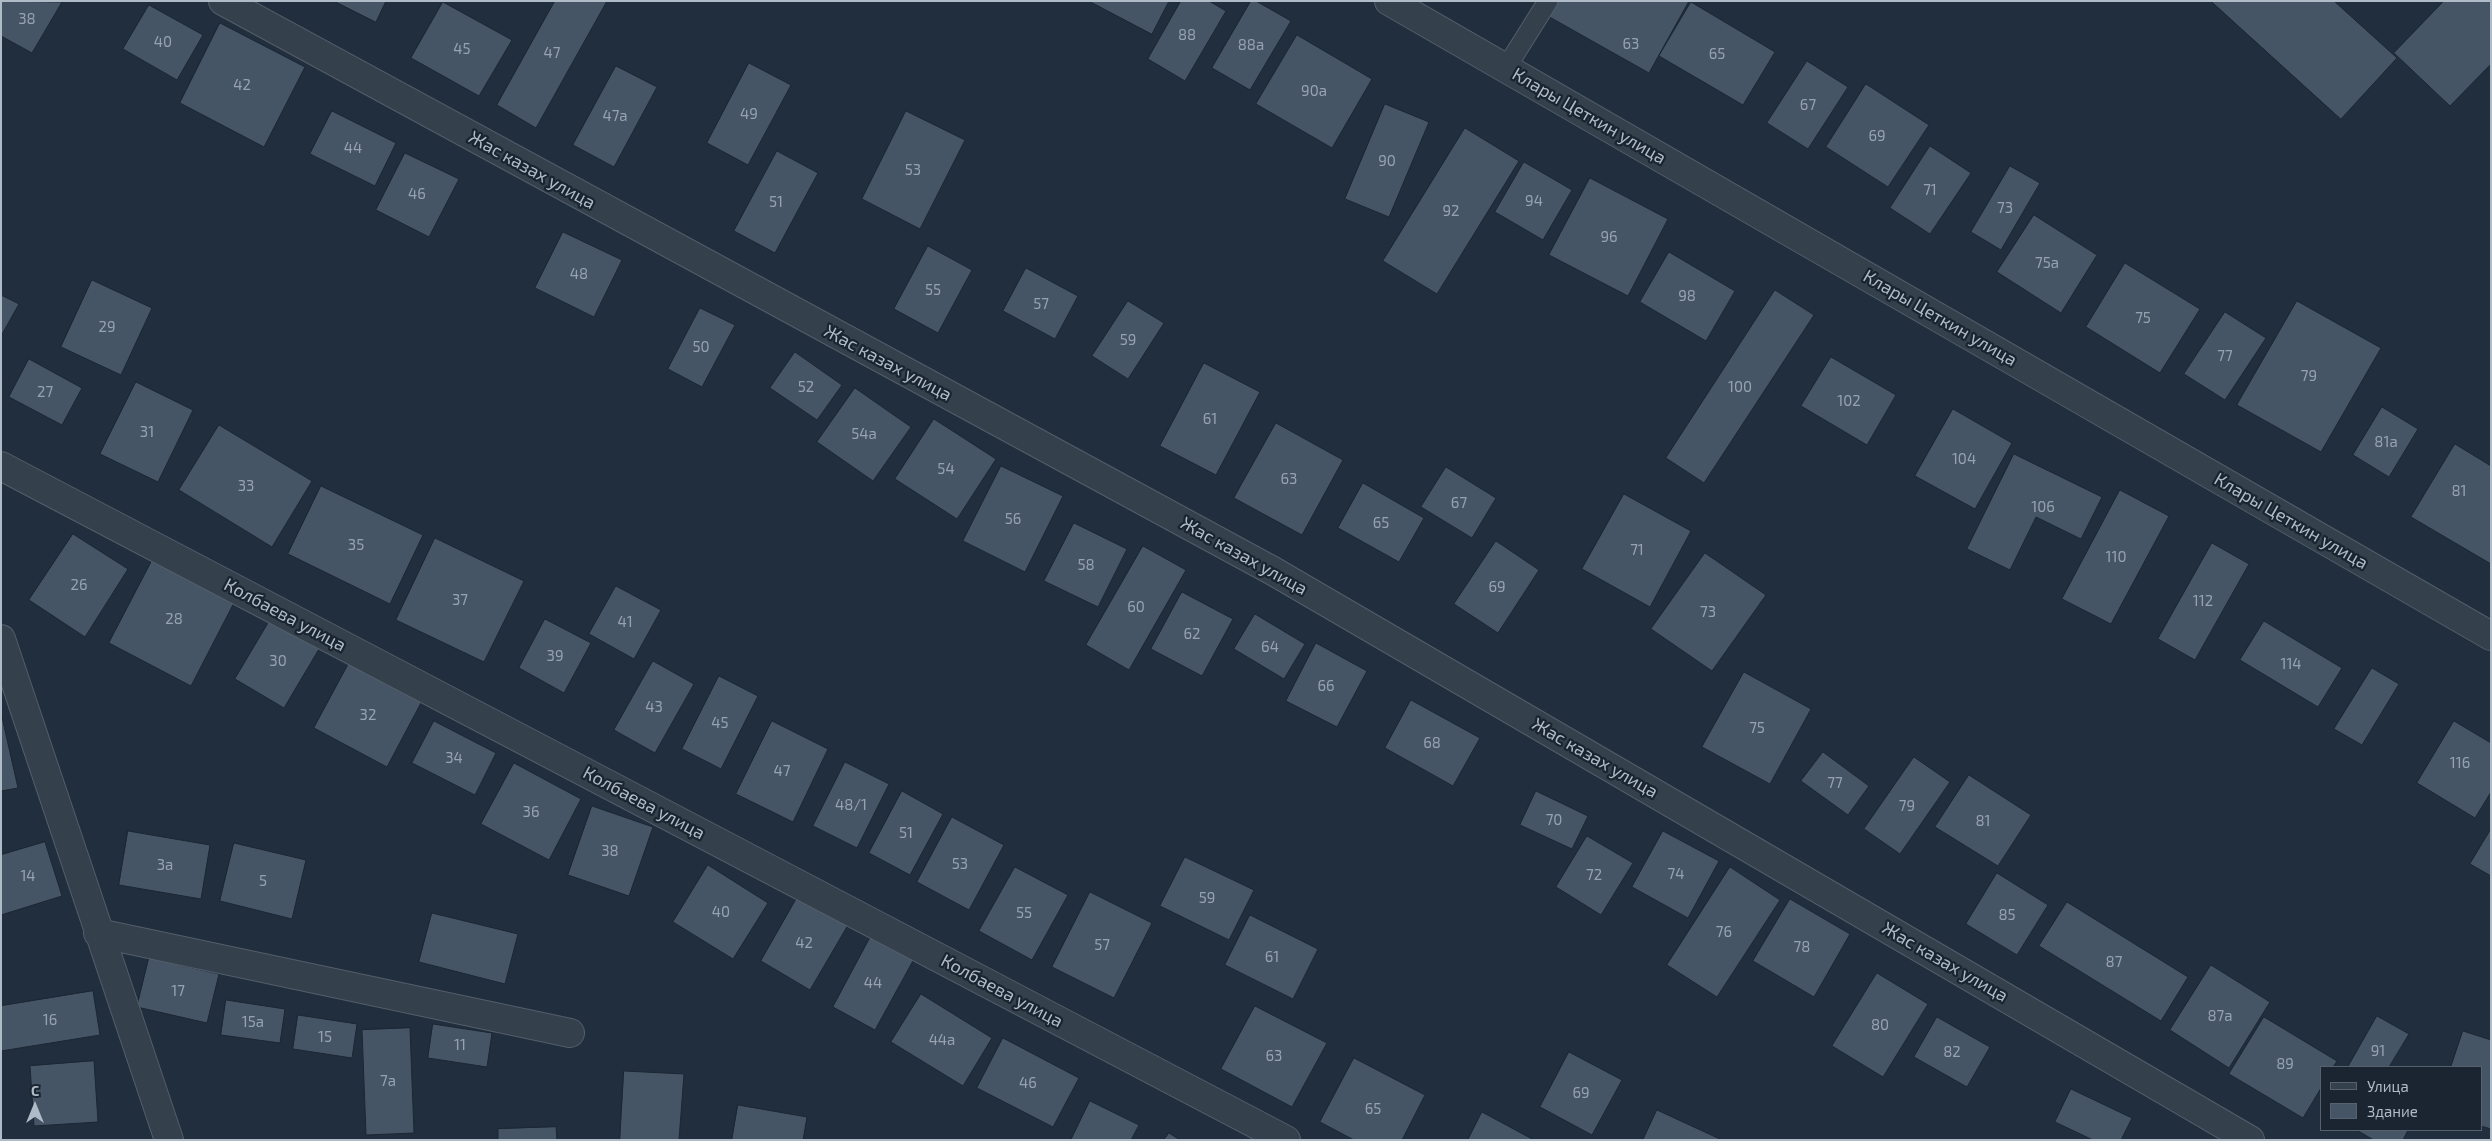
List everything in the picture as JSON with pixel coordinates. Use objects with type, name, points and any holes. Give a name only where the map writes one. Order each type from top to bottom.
[{"type":"street","name":"Жас казах улица","points":[[223,1],[1273,571],[2250,1140]]},
{"type":"street","name":"Клары Цеткин улица","points":[[1389,1],[2491,636]]},
{"type":"street","name":"Колбаева улица","points":[[1,466],[1286,1140]]},
{"type":"street","points":[[1,639],[98,933],[169,1140]]},
{"type":"street","points":[[98,933],[570,1033]]},
{"type":"lane","points":[[1506,68],[1548,1]]},
{"type":"building","points":[[1,1],[62,2],[32,53],[1,36]]},
{"type":"building","points":[[334,1],[386,1],[376,22]]},
{"type":"building","points":[[555,1],[607,1],[536,128],[497,105]]},
{"type":"building","points":[[1089,1],[1169,1],[1152,34]]},
{"type":"building","points":[[1181,1],[1209,1],[1226,11],[1185,81],[1148,59]]},
{"type":"building","points":[[1251,1],[1256,1],[1291,21],[1250,90],[1212,68]]},
{"type":"building","points":[[1554,1],[1689,1],[1649,73],[1546,15]]},
{"type":"building","points":[[2211,1],[2334,1],[2397,58],[2341,119]]},
{"type":"building","points":[[2444,1],[2491,1],[2491,64],[2450,106],[2394,53]]},
{"type":"building","points":[[443,2],[512,40],[479,96],[411,58]]},
{"type":"building","points":[[1691,2],[1775,52],[1743,105],[1659,56]]},
{"type":"building","points":[[149,5],[203,35],[177,80],[123,49]]},
{"type":"building","points":[[220,23],[305,67],[264,147],[180,103]]},
{"type":"building","points":[[1297,35],[1372,79],[1332,148],[1256,104]]},
{"type":"building","points":[[1807,61],[1848,87],[1808,149],[1767,123]]},
{"type":"building","points":[[749,63],[791,85],[748,165],[707,143]]},
{"type":"building","points":[[616,66],[657,87],[614,167],[573,145]]},
{"type":"building","points":[[1866,84],[1929,125],[1888,187],[1826,147]]},
{"type":"building","points":[[1385,104],[1429,122],[1389,217],[1345,199]]},
{"type":"building","points":[[332,111],[396,143],[375,186],[310,154]]},
{"type":"building","points":[[906,111],[965,140],[920,229],[862,199]]},
{"type":"building","points":[[1465,128],[1519,161],[1437,294],[1383,261]]},
{"type":"building","points":[[1930,146],[1971,173],[1930,234],[1890,208]]},
{"type":"building","points":[[777,151],[818,173],[775,253],[734,231]]},
{"type":"building","points":[[405,153],[459,179],[429,237],[376,210]]},
{"type":"building","points":[[1524,162],[1572,190],[1543,240],[1495,212]]},
{"type":"building","points":[[2010,166],[2040,183],[2001,250],[1971,232]]},
{"type":"building","points":[[1590,178],[1668,219],[1628,296],[1549,255]]},
{"type":"building","points":[[2034,215],[2097,255],[2061,313],[1997,272]]},
{"type":"building","points":[[563,232],[622,260],[594,317],[535,288]]},
{"type":"building","points":[[928,246],[972,270],[938,333],[894,309]]},
{"type":"building","points":[[1669,252],[1735,291],[1706,341],[1640,302]]},
{"type":"building","points":[[2125,263],[2200,309],[2160,373],[2086,327]]},
{"type":"building","points":[[1026,268],[1078,296],[1055,339],[1003,311]]},
{"type":"building","points":[[92,280],[152,308],[121,375],[61,347]]},
{"type":"building","points":[[1775,290],[1814,315],[1704,483],[1666,458]]},
{"type":"building","points":[[1,295],[19,304],[1,336]]},
{"type":"building","points":[[1128,301],[1164,323],[1128,379],[1092,356]]},
{"type":"building","points":[[2297,301],[2381,348],[2321,452],[2237,405]]},
{"type":"building","points":[[700,308],[735,325],[702,387],[668,369]]},
{"type":"building","points":[[2225,312],[2266,338],[2225,400],[2184,374]]},
{"type":"building","points":[[795,352],[842,385],[817,420],[770,388]]},
{"type":"building","points":[[1831,357],[1896,395],[1867,445],[1801,406]]},
{"type":"building","points":[[29,359],[82,388],[62,425],[9,397]]},
{"type":"building","points":[[1204,363],[1260,392],[1216,475],[1160,446]]},
{"type":"building","points":[[136,382],[193,410],[158,482],[100,454]]},
{"type":"building","points":[[855,388],[911,427],[873,481],[817,442]]},
{"type":"building","points":[[2382,407],[2418,429],[2389,477],[2353,455]]},
{"type":"building","points":[[1953,409],[2012,443],[1975,509],[1915,476]]},
{"type":"building","points":[[934,419],[996,459],[957,519],[895,479]]},
{"type":"building","points":[[1276,423],[1343,460],[1302,535],[1234,498]]},
{"type":"building","points":[[219,425],[312,481],[272,547],[179,490]]},
{"type":"building","points":[[2455,444],[2491,466],[2491,564],[2411,517]]},
{"type":"building","points":[[2014,454],[2102,497],[2081,539],[2036,517],[2010,570],[1967,549]]},
{"type":"building","points":[[1001,466],[1063,496],[1025,572],[963,541]]},
{"type":"building","points":[[1446,467],[1496,498],[1472,538],[1421,507]]},
{"type":"building","points":[[1363,483],[1424,518],[1399,562],[1338,528]]},
{"type":"building","points":[[321,486],[423,535],[390,604],[288,554]]},
{"type":"building","points":[[2120,490],[2169,516],[2111,624],[2062,599]]},
{"type":"building","points":[[1624,494],[1691,531],[1650,607],[1582,569]]},
{"type":"building","points":[[1074,523],[1127,549],[1098,607],[1044,581]]},
{"type":"building","points":[[73,534],[128,569],[85,637],[29,600]]},
{"type":"building","points":[[435,538],[524,581],[484,662],[396,620]]},
{"type":"building","points":[[1496,541],[1539,570],[1498,633],[1454,604]]},
{"type":"building","points":[[2212,543],[2249,564],[2195,660],[2158,639]]},
{"type":"building","points":[[1143,546],[1186,570],[1129,670],[1086,645]]},
{"type":"building","points":[[156,553],[238,595],[191,686],[109,643]]},
{"type":"building","points":[[1705,553],[1766,595],[1712,671],[1651,629]]},
{"type":"building","points":[[616,586],[661,610],[634,659],[589,634]]},
{"type":"building","points":[[1182,592],[1233,619],[1202,676],[1151,649]]},
{"type":"building","points":[[1255,614],[1305,644],[1284,679],[1234,649]]},
{"type":"building","points":[[273,615],[322,644],[284,708],[235,679]]},
{"type":"building","points":[[545,619],[591,643],[564,693],[519,668]]},
{"type":"building","points":[[2264,621],[2342,668],[2318,707],[2240,660]]},
{"type":"building","points":[[1316,643],[1367,671],[1337,727],[1286,701]]},
{"type":"building","points":[[653,661],[694,684],[655,753],[614,730]]},
{"type":"building","points":[[349,663],[422,701],[387,767],[314,728]]},
{"type":"building","points":[[2372,668],[2399,684],[2362,745],[2334,729]]},
{"type":"building","points":[[1744,672],[1811,709],[1770,784],[1702,747]]},
{"type":"building","points":[[719,676],[758,696],[721,769],[682,749]]},
{"type":"building","points":[[1411,700],[1480,738],[1453,786],[1385,748]]},
{"type":"building","points":[[1,718],[18,788],[1,791]]},
{"type":"building","points":[[434,721],[496,753],[475,795],[412,763]]},
{"type":"building","points":[[772,721],[828,749],[793,822],[736,794]]},
{"type":"building","points":[[2454,721],[2491,743],[2491,792],[2475,818],[2417,783]]},
{"type":"building","points":[[1823,752],[1869,786],[1848,815],[1801,781]]},
{"type":"building","points":[[1914,757],[1950,782],[1900,854],[1864,829]]},
{"type":"building","points":[[845,762],[889,784],[857,848],[813,826]]},
{"type":"building","points":[[514,763],[581,799],[549,860],[481,824]]},
{"type":"building","points":[[1969,775],[2031,815],[1998,866],[1935,827]]},
{"type":"building","points":[[902,791],[943,814],[910,875],[869,853]]},
{"type":"building","points":[[1536,791],[1588,816],[1572,849],[1520,825]]},
{"type":"building","points":[[592,806],[653,827],[629,896],[568,875]]},
{"type":"building","points":[[952,817],[1004,845],[969,910],[917,882]]},
{"type":"building","points":[[2491,829],[2491,876],[2470,864]]},
{"type":"building","points":[[128,831],[210,845],[201,899],[119,885]]},
{"type":"building","points":[[1663,831],[1719,861],[1688,918],[1632,887]]},
{"type":"building","points":[[1587,836],[1633,863],[1601,915],[1556,887]]},
{"type":"building","points":[[45,842],[62,896],[1,915],[1,855]]},
{"type":"building","points":[[234,843],[306,860],[292,919],[220,901]]},
{"type":"building","points":[[1185,857],[1254,890],[1229,940],[1160,906]]},
{"type":"building","points":[[708,865],[768,903],[733,959],[673,922]]},
{"type":"building","points":[[1015,867],[1068,895],[1032,960],[979,931]]},
{"type":"building","points":[[1730,867],[1780,900],[1717,997],[1667,965]]},
{"type":"building","points":[[1997,873],[2048,905],[2017,955],[1966,924]]},
{"type":"building","points":[[1090,892],[1152,923],[1114,998],[1052,967]]},
{"type":"building","points":[[798,896],[848,925],[810,990],[761,961]]},
{"type":"building","points":[[1790,899],[1850,934],[1814,997],[1753,961]]},
{"type":"building","points":[[2067,902],[2188,977],[2161,1021],[2039,946]]},
{"type":"building","points":[[432,913],[518,934],[505,984],[419,962]]},
{"type":"building","points":[[1250,915],[1318,949],[1293,999],[1225,965]]},
{"type":"building","points":[[871,936],[914,959],[875,1030],[833,1007]]},
{"type":"building","points":[[149,958],[219,974],[207,1023],[137,1007]]},
{"type":"building","points":[[2211,965],[2270,1002],[2229,1068],[2170,1030]]},
{"type":"building","points":[[1877,973],[1928,1004],[1883,1077],[1832,1046]]},
{"type":"building","points":[[93,991],[100,1035],[1,1051],[1,1006]]},
{"type":"building","points":[[921,994],[992,1038],[963,1086],[891,1042]]},
{"type":"building","points":[[226,1000],[285,1009],[280,1043],[221,1035]]},
{"type":"building","points":[[1255,1006],[1327,1043],[1292,1107],[1221,1069]]},
{"type":"building","points":[[298,1015],[357,1024],[352,1058],[293,1049]]},
{"type":"building","points":[[2377,1016],[2409,1034],[2390,1066],[2349,1066]]},
{"type":"building","points":[[1937,1017],[1990,1047],[1967,1087],[1914,1057]]},
{"type":"building","points":[[2264,1017],[2337,1061],[2334,1066],[2320,1066],[2320,1090],[2303,1118],[2229,1074]]},
{"type":"building","points":[[433,1024],[492,1033],[487,1067],[428,1058]]},
{"type":"building","points":[[410,1028],[414,1133],[366,1135],[362,1030]]},
{"type":"building","points":[[2463,1031],[2491,1040],[2491,1129],[2482,1126],[2482,1066],[2451,1066]]},
{"type":"building","points":[[1003,1038],[1079,1078],[1053,1127],[977,1088]]},
{"type":"building","points":[[1569,1052],[1622,1080],[1592,1135],[1540,1107]]},
{"type":"building","points":[[1354,1058],[1425,1095],[1402,1140],[1354,1140],[1320,1122]]},
{"type":"building","points":[[94,1061],[98,1122],[34,1126],[30,1066]]},
{"type":"building","points":[[624,1071],[684,1074],[679,1140],[620,1140]]},
{"type":"building","points":[[2071,1089],[2132,1118],[2121,1140],[2093,1140],[2055,1122]]},
{"type":"building","points":[[1090,1101],[1139,1125],[1131,1140],[1071,1140]]},
{"type":"building","points":[[738,1105],[807,1117],[803,1140],[732,1140]]},
{"type":"building","points":[[1657,1110],[1722,1140],[1643,1140]]},
{"type":"building","points":[[1482,1112],[1534,1140],[1468,1140]]},
{"type":"building","points":[[556,1127],[557,1140],[498,1140],[498,1129]]},
{"type":"building","points":[[2359,1131],[2408,1131],[2403,1140],[2374,1140]]},
{"type":"building","points":[[1169,1133],[1180,1140],[1164,1140]]}]
